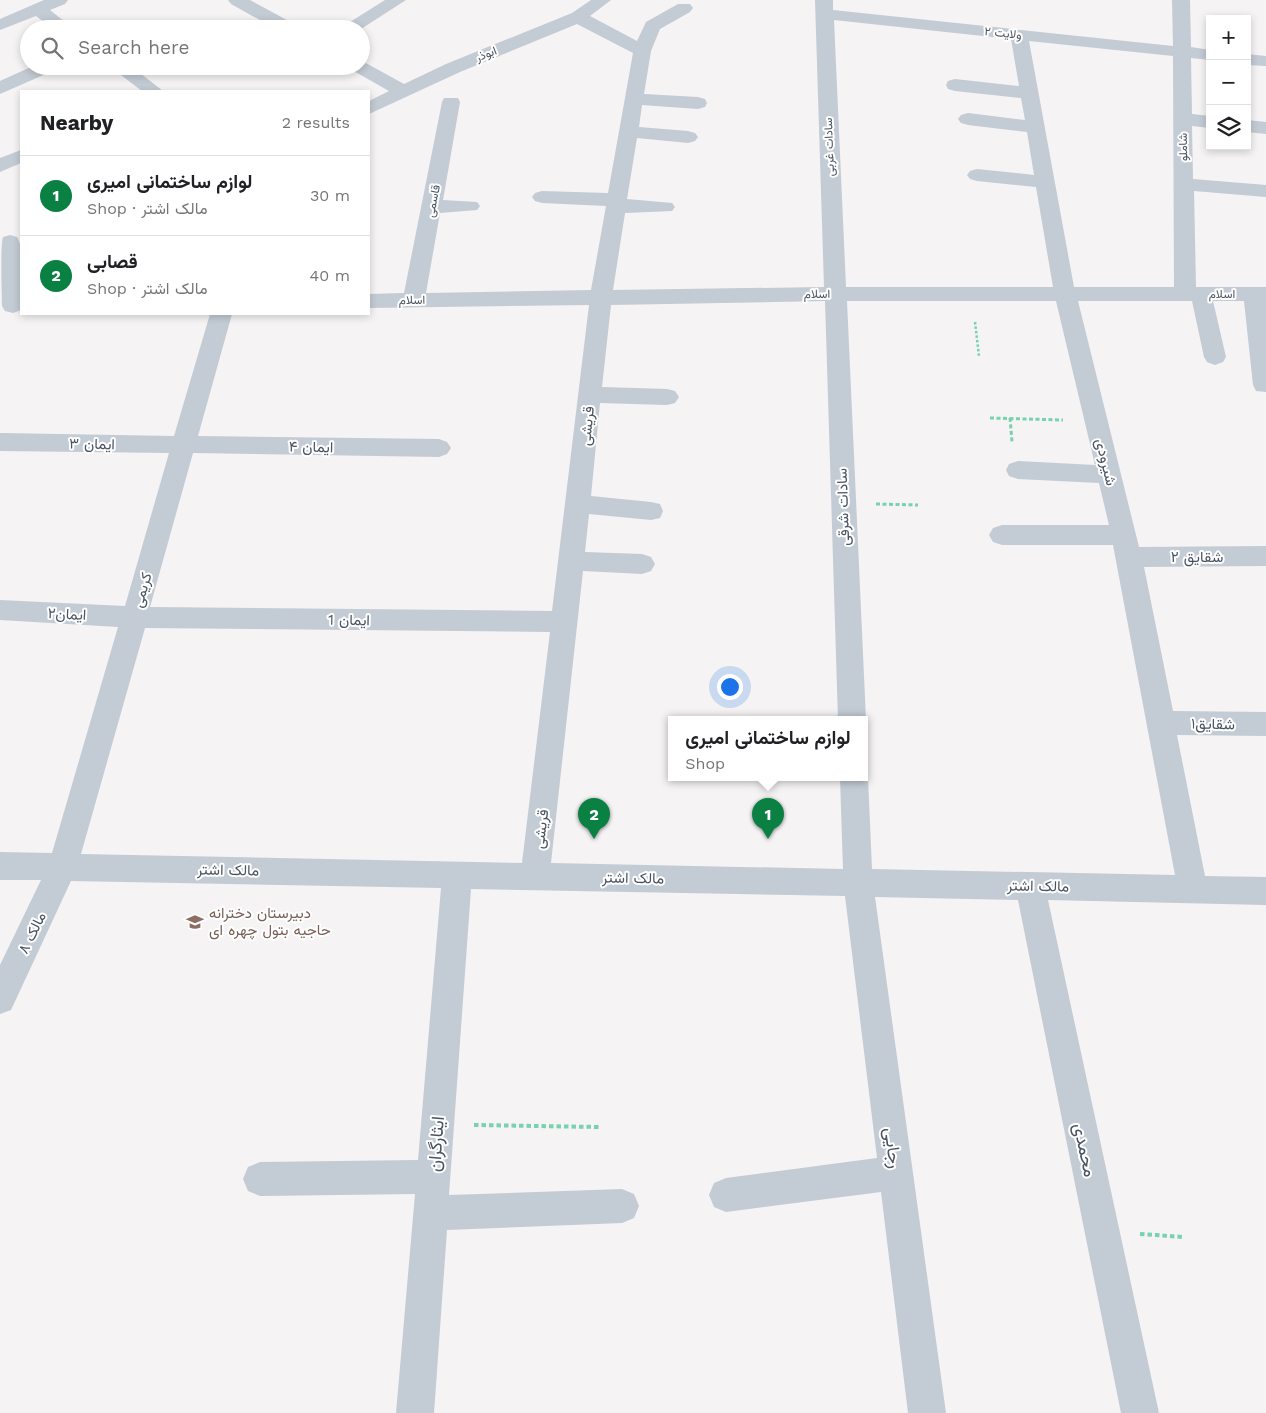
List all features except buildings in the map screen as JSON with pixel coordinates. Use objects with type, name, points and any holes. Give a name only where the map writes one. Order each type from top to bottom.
[{"type":"street","points":[[0,25],[58,0]]},
{"type":"street","points":[[237,0],[274,20]]},
{"type":"street","points":[[363,20],[397,0]]},
{"type":"street","name":"شاملو","points":[[1181,0],[1184,184],[1193,294],[1215,357]]},
{"type":"street","points":[[588,6],[642,51]]},
{"type":"street","name":"ابوذر","points":[[370,108],[588,6]]},
{"type":"street","name":"ولایت ۲","points":[[824,7],[1019,35],[1206,55]]},
{"type":"street","name":"سادات غربی","points":[[824,7],[835,294]]},
{"type":"street","name":"قریشی","points":[[535,876],[601,297],[642,51],[652,26],[684,8]]},
{"type":"street","points":[[37,9],[52,20]]},
{"type":"street","name":"شیرودی","points":[[1019,35],[1065,294],[1126,546],[1193,890]]},
{"type":"street","points":[[1251,59],[1266,61]]},
{"type":"street","points":[[370,73],[403,91]]},
{"type":"street","points":[[0,88],[29,75]]},
{"type":"street","points":[[131,75],[153,90]]},
{"type":"street","points":[[955,85],[1030,94]]},
{"type":"street","points":[[634,99],[698,102]]},
{"type":"street","name":"قاسمی","points":[[414,300],[451,102]]},
{"type":"street","points":[[968,119],[1036,127]]},
{"type":"street","points":[[1182,119],[1206,122]]},
{"type":"street","points":[[1251,126],[1266,128]]},
{"type":"street","points":[[629,132],[688,137]]},
{"type":"street","points":[[0,166],[20,156]]},
{"type":"street","points":[[977,175],[1045,182]]},
{"type":"street","points":[[1184,184],[1266,191]]},
{"type":"street","points":[[542,197],[665,207]]},
{"type":"street","points":[[432,206],[470,206]]},
{"type":"street","points":[[10,242],[11,306]]},
{"type":"street","name":"اسلام","points":[[370,301],[835,294],[1260,294]]},
{"type":"street","name":"سادات شرقی","points":[[835,294],[852,716]]},
{"type":"street","points":[[1260,294],[1264,385]]},
{"type":"street","name":"کریمی","points":[[63,867],[221,315]]},
{"type":"street","points":[[590,395],[667,397]]},
{"type":"street","name":"ایمان ۳","points":[[0,442],[183,446]]},
{"type":"street","name":"ایمان ۴","points":[[183,446],[439,448]]},
{"type":"street","points":[[1018,470],[1109,475]]},
{"type":"street","points":[[578,504],[651,511]]},
{"type":"street","name":"شقایق ۲","points":[[1002,535],[1266,556]]},
{"type":"street","points":[[571,561],[642,564]]},
{"type":"street","name":"ایمان۲","points":[[0,610],[134,617]]},
{"type":"street","name":"ایمان 1","points":[[134,617],[564,622]]},
{"type":"street","name":"شقایق۱","points":[[1160,723],[1266,724]]},
{"type":"street","points":[[854,781],[858,883]]},
{"type":"street","name":"مالک اشتر","points":[[0,866],[1266,891]]},
{"type":"street","name":"مالک ۸","points":[[0,999],[63,867]]},
{"type":"street","name":"ایثارگران","points":[[415,1413],[457,875]]},
{"type":"street","name":"رجایی","points":[[858,883],[927,1413]]},
{"type":"street","name":"محمدی","points":[[1030,886],[1140,1413]]},
{"type":"street","points":[[726,1195],[896,1173]]},
{"type":"street","points":[[260,1179],[434,1177]]},
{"type":"street","points":[[431,1213],[622,1206]]},
{"type":"path","points":[[971,294],[979,356]]},
{"type":"path","points":[[990,418],[1096,421]]},
{"type":"path","points":[[1010,418],[1012,444]]},
{"type":"path","points":[[843,503],[918,505]]},
{"type":"path","points":[[438,1124],[599,1127]]},
{"type":"place","name":"قصابی","points":[[594,839]]},
{"type":"place","name":"لوازم ساختمانی امیری","points":[[768,839]]},
{"type":"place","name":"دبیرستان دخترانه حاجیه بتول چهره ای","points":[[195,922]]}]
